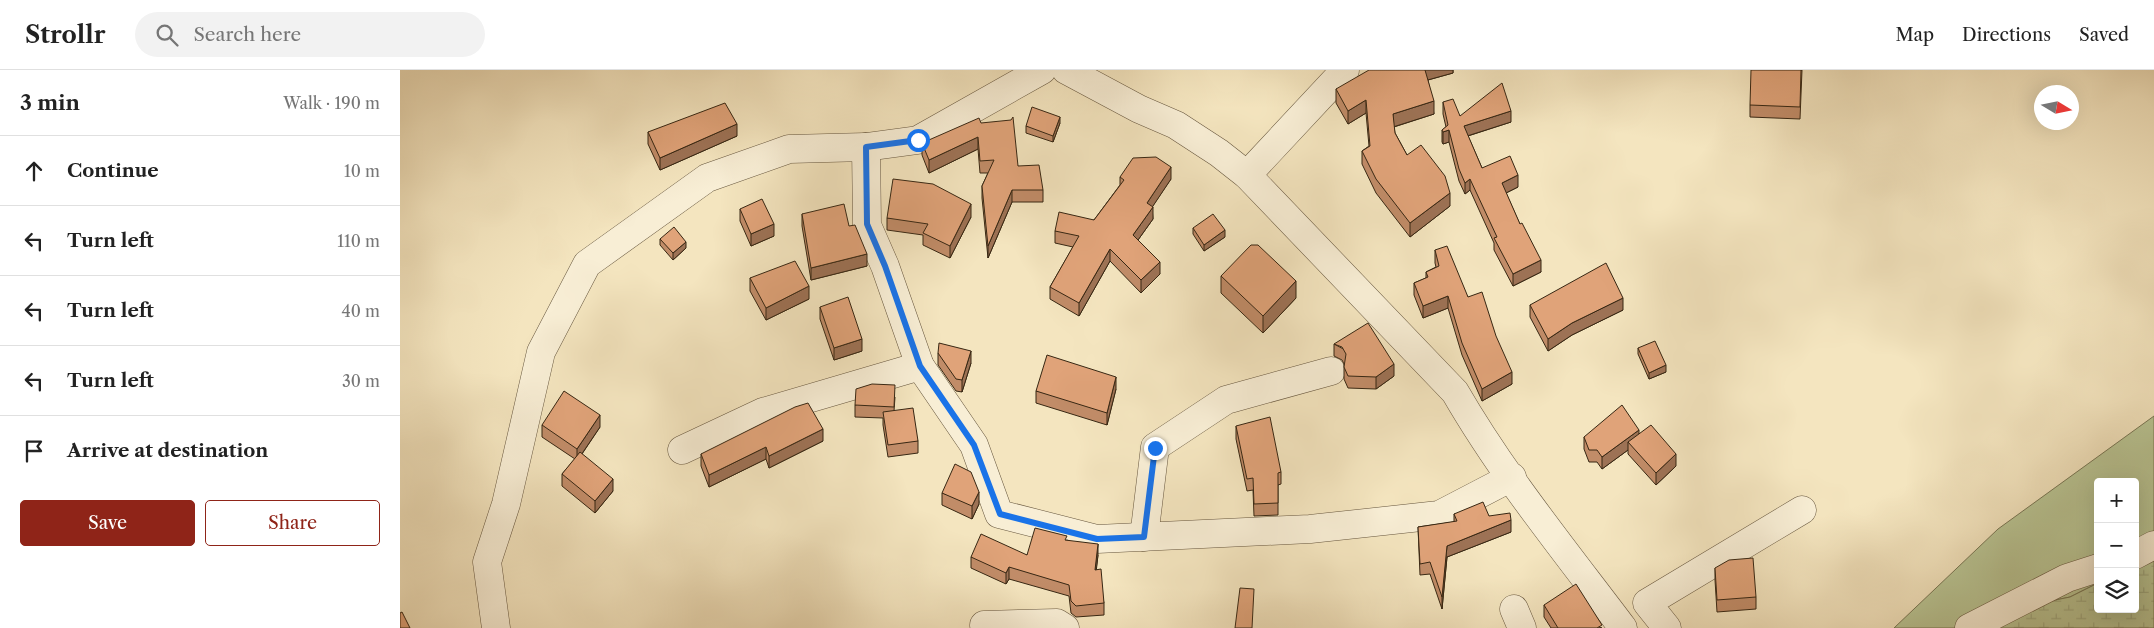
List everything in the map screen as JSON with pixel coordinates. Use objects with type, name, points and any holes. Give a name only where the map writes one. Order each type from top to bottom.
[{"type":"street","points":[[496,628],[487,562],[506,504],[541,352],[587,264],[707,178],[789,149],[866,147],[918,140],[1042,70]]},
{"type":"street","points":[[1066,70],[1139,109],[1176,125],[1219,153],[1247,175],[1438,372],[1455,392],[1470,418],[1623,628]]},
{"type":"street","points":[[1247,175],[1346,70]]},
{"type":"street","points":[[866,147],[867,224],[885,266],[920,366],[974,445],[1000,514],[1097,539],[1310,529],[1439,515],[1512,476]]},
{"type":"street","points":[[682,450],[763,412],[920,366]]},
{"type":"street","points":[[1144,537],[1155,448],[1226,400],[1332,371]]},
{"type":"street","points":[[1667,628],[1647,603],[1802,510]]},
{"type":"street","points":[[2139,553],[2154,545]]},
{"type":"street","points":[[1969,628],[2067,578],[2094,569]]},
{"type":"street","points":[[984,625],[1057,623],[1065,628]]},
{"type":"green space","points":[[2154,416],[2154,555],[2139,562],[2139,478],[2094,478],[2094,585],[2070,597],[1997,612],[1969,628],[1894,628],[1998,529]]},
{"type":"green space","points":[[2154,555],[2154,628],[1969,628],[1997,612],[2070,597],[2094,585],[2094,613],[2139,613],[2139,562]]},
{"type":"building","points":[[1369,70],[1425,70],[1434,101],[1393,114],[1395,133],[1407,155],[1421,145],[1445,176],[1450,193],[1410,223],[1376,179],[1362,151],[1370,146],[1366,100],[1348,111],[1336,89]]},
{"type":"building","points":[[1751,70],[1801,70],[1800,107],[1750,105]]},
{"type":"building","points":[[1502,83],[1511,111],[1464,126],[1482,168],[1510,156],[1518,175],[1502,183],[1520,224],[1522,223],[1541,260],[1513,274],[1494,238],[1497,237],[1470,179],[1465,183],[1459,169],[1449,130],[1443,132],[1442,130],[1448,125],[1443,102],[1453,99],[1460,116]]},
{"type":"building","points":[[725,103],[737,124],[660,158],[648,132]]},
{"type":"building","points":[[1032,107],[1060,117],[1053,136],[1026,126]]},
{"type":"building","points":[[1013,117],[1018,166],[1039,165],[1043,190],[1012,190],[988,246],[982,186],[994,160],[980,161],[978,137],[929,160],[922,143],[979,118],[981,123],[1011,120]]},
{"type":"building","points":[[1156,157],[1171,167],[1147,203],[1153,207],[1133,235],[1160,262],[1141,280],[1110,249],[1079,303],[1050,287],[1079,236],[1055,231],[1059,212],[1094,220],[1124,180],[1120,177],[1133,158]]},
{"type":"building","points":[[893,179],[933,184],[971,204],[950,246],[923,233],[928,224],[887,218]]},
{"type":"building","points":[[762,199],[774,224],[751,234],[740,209]]},
{"type":"building","points":[[844,204],[849,226],[855,225],[867,254],[811,268],[802,214]]},
{"type":"building","points":[[1213,214],[1225,230],[1204,245],[1193,228]]},
{"type":"building","points":[[674,227],[686,242],[673,253],[660,239]]},
{"type":"building","points":[[1251,245],[1258,245],[1296,281],[1263,316],[1221,276]]},
{"type":"building","points":[[1447,246],[1468,297],[1482,292],[1496,336],[1512,372],[1482,389],[1462,343],[1448,296],[1423,306],[1414,283],[1428,277],[1426,272],[1439,266],[1435,250]]},
{"type":"building","points":[[795,261],[809,286],[766,308],[750,278]]},
{"type":"building","points":[[1606,263],[1623,298],[1572,323],[1548,339],[1530,305]]},
{"type":"building","points":[[848,297],[862,339],[834,348],[820,307]]},
{"type":"building","points":[[1368,323],[1394,364],[1376,377],[1348,376],[1344,367],[1346,354],[1342,347],[1334,344]]},
{"type":"building","points":[[1655,341],[1666,365],[1649,373],[1638,348]]},
{"type":"building","points":[[939,343],[971,351],[962,380],[956,379],[938,353]]},
{"type":"building","points":[[1047,355],[1116,377],[1107,413],[1036,391]]},
{"type":"building","points":[[872,384],[895,385],[894,407],[855,405],[856,389]]},
{"type":"building","points":[[564,391],[600,415],[577,449],[542,425]]},
{"type":"building","points":[[808,403],[823,429],[769,456],[766,447],[709,475],[701,454],[795,407]]},
{"type":"building","points":[[1622,405],[1639,430],[1602,457],[1597,450],[1589,450],[1584,437]]},
{"type":"building","points":[[913,408],[918,441],[888,445],[883,412]]},
{"type":"building","points":[[1270,417],[1281,472],[1278,473],[1278,503],[1254,504],[1253,478],[1247,479],[1236,426]]},
{"type":"building","points":[[1651,425],[1676,454],[1656,473],[1628,442]]},
{"type":"building","points":[[580,452],[613,479],[595,501],[562,474]]},
{"type":"building","points":[[955,464],[971,472],[979,492],[972,506],[942,493]]},
{"type":"building","points":[[1483,502],[1489,516],[1510,513],[1511,520],[1447,546],[1442,597],[1430,562],[1420,564],[1418,527],[1457,521],[1454,514]]},
{"type":"building","points":[[1035,528],[1067,536],[1065,540],[1098,544],[1095,570],[1101,569],[1104,603],[1076,606],[1071,601],[1069,585],[1009,567],[1006,573],[971,557],[981,534],[1027,555]]},
{"type":"building","points":[[1753,558],[1756,597],[1717,600],[1715,568],[1729,560]]},
{"type":"building","points":[[1576,584],[1602,625],[1597,628],[1558,628],[1544,605]]},
{"type":"building","points":[[1240,588],[1254,589],[1252,628],[1235,628]]},
{"type":"building","points":[[402,612],[410,628],[400,628],[400,613]]},
{"type":"route","points":[[918,140],[866,147],[867,224],[885,266],[920,366],[974,445],[1000,514],[1097,539],[1144,537],[1155,448]]}]
